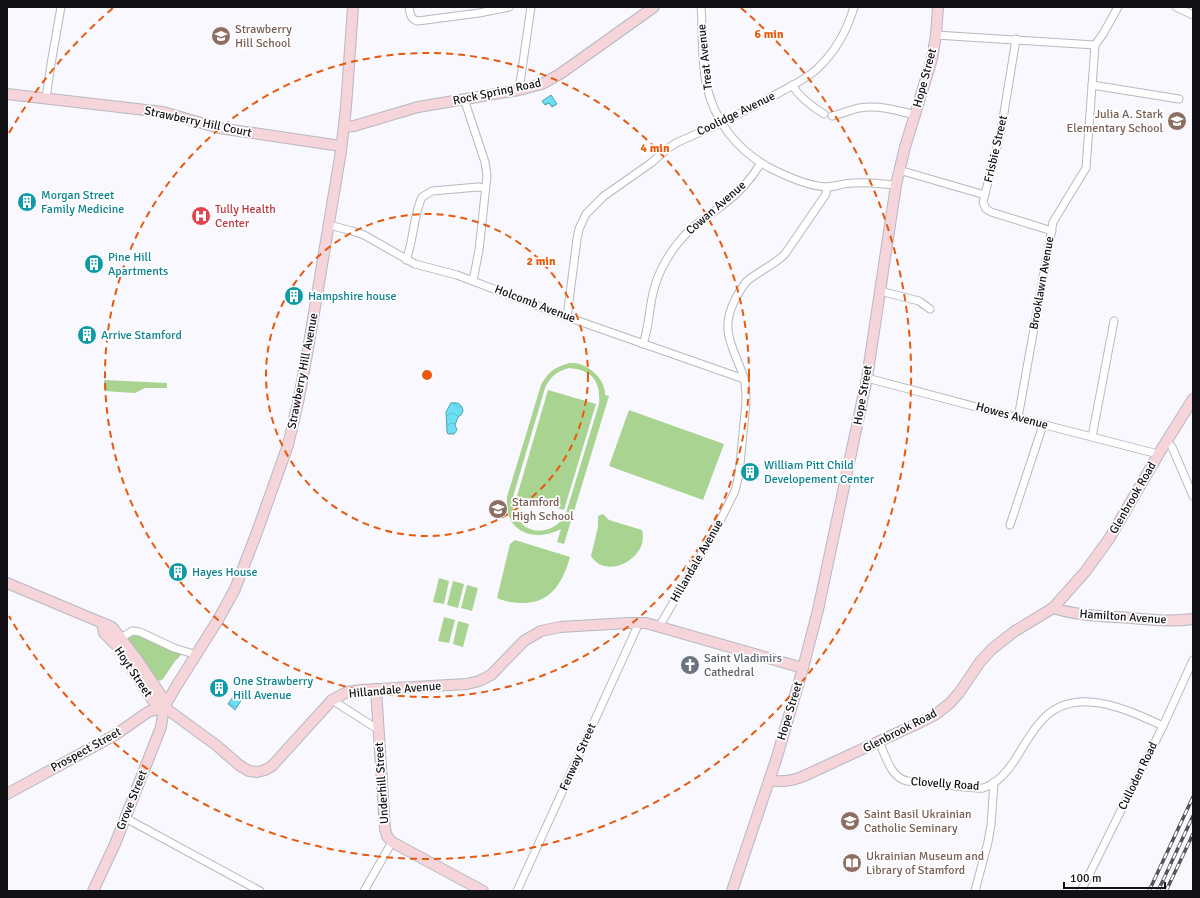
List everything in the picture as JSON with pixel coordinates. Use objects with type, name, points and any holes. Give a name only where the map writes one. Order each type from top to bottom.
[{"type":"street","points":[[46,98],[61,7]]},
{"type":"street","name":"Strawberry Hill Avenue","points":[[164,707],[176,685],[197,655],[235,589],[258,532],[288,445],[301,387],[344,127],[353,7]]},
{"type":"street","points":[[409,7],[411,17],[415,21],[509,7]]},
{"type":"street","points":[[518,90],[531,7]]},
{"type":"street","name":"Rock Spring Road","points":[[344,127],[354,126],[418,107],[518,90],[542,84],[550,80],[654,7]]},
{"type":"street","name":"Treat Avenue","points":[[701,7],[705,82],[711,102],[721,123],[737,143],[761,163],[788,177],[812,185],[828,187],[853,183],[896,185]]},
{"type":"street","name":"Coolidge Avenue","points":[[567,317],[577,239],[579,229],[586,214],[604,196],[651,163],[676,143],[721,123],[792,85],[817,68],[839,44],[854,7]]},
{"type":"street","name":"Hope Street","points":[[769,780],[803,668],[828,568],[867,378],[896,185],[915,115],[931,65],[936,35],[938,7]]},
{"type":"street","points":[[1052,231],[1053,222],[1086,168],[1095,45],[1118,7]]},
{"type":"street","points":[[1176,7],[1193,15]]},
{"type":"street","points":[[936,35],[1095,45]]},
{"type":"street","name":"Frisbie Street","points":[[899,170],[985,195],[1001,131],[1016,39]]},
{"type":"street","points":[[792,85],[803,99],[824,114]]},
{"type":"street","points":[[1092,85],[1179,99]]},
{"type":"street","name":"Strawberry Hill Court","points":[[7,94],[163,112],[219,128],[341,146]]},
{"type":"street","points":[[464,99],[486,162],[487,176],[479,250],[473,281]]},
{"type":"street","points":[[832,116],[860,108],[874,107],[915,115]]},
{"type":"street","name":"Cowan Avenue","points":[[643,344],[646,335],[653,291],[669,257],[690,230],[735,196],[754,174],[761,163]]},
{"type":"street","points":[[406,260],[410,250],[417,212],[422,197],[432,191],[478,187],[485,188]]},
{"type":"street","name":"Hillandale Avenue","points":[[164,707],[216,745],[239,765],[257,772],[272,766],[332,700],[347,692],[467,684],[479,681],[491,675],[524,641],[541,631],[560,627],[639,622],[659,626],[716,529],[735,491],[740,468],[746,388],[728,336],[728,322],[733,304],[746,282],[779,260],[789,249],[826,194],[828,187]]},
{"type":"street","name":"Brooklawn Avenue","points":[[985,195],[984,204],[989,211],[1052,231],[1018,418]]},
{"type":"street","name":"Holcomb Avenue","points":[[328,225],[364,235],[415,264],[445,271],[567,317],[744,380]]},
{"type":"street","points":[[880,291],[919,301],[930,309]]},
{"type":"street","points":[[1092,437],[1114,321]]},
{"type":"street","name":"Howes Avenue","points":[[867,378],[1158,454]]},
{"type":"street","name":"Glenbrook Road","points":[[769,780],[778,782],[798,779],[922,722],[945,707],[956,697],[980,662],[992,649],[1015,631],[1053,608],[1085,572],[1104,547],[1158,454],[1193,399]]},
{"type":"street","points":[[1010,525],[1043,424]]},
{"type":"street","points":[[1166,441],[1172,447],[1193,496]]},
{"type":"street","name":"Hoyt Street","points":[[7,583],[112,627],[156,687],[162,698],[164,707]]},
{"type":"street","name":"Hamilton Avenue","points":[[1053,608],[1090,616],[1157,621],[1193,620]]},
{"type":"street","name":"Fenway Street","points":[[517,891],[639,622]]},
{"type":"street","name":"Hoyt Street","points":[[102,623],[104,633],[118,647],[153,701],[164,707]]},
{"type":"street","points":[[659,626],[803,668]]},
{"type":"street","name":"Hoyt Street","points":[[121,638],[132,631],[140,632],[174,648],[197,655]]},
{"type":"street","name":"Culloden Road","points":[[1081,891],[1193,660]]},
{"type":"street","name":"Underhill Street","points":[[376,689],[385,829],[387,836],[392,842]]},
{"type":"street","name":"Hillandale Avenue","points":[[332,700],[379,730]]},
{"type":"street","points":[[994,782],[1010,767],[1039,724],[1051,712],[1066,704],[1082,702],[1102,704],[1129,712],[1162,726]]},
{"type":"street","name":"Prospect Street","points":[[7,794],[115,735],[148,712],[164,707]]},
{"type":"street","name":"Grove Street","points":[[93,891],[126,817],[161,727],[164,707]]},
{"type":"street","name":"Clovelly Road","points":[[879,742],[891,768],[898,777],[904,780],[982,788],[994,782]]},
{"type":"street","points":[[732,891],[769,780]]},
{"type":"street","name":"Clovelly Road","points":[[975,891],[991,825],[994,782]]},
{"type":"street","points":[[126,817],[260,891]]},
{"type":"street","points":[[364,891],[392,842],[471,888],[484,891]]},
{"type":"green space","points":[[569,363],[580,364],[594,373],[603,385],[605,395],[609,396],[564,544],[557,542],[561,529],[536,535],[521,531],[510,518],[507,509],[507,497],[541,385],[549,373],[556,368]],"holes":[[[569,368],[584,371],[593,378],[598,389],[599,404],[566,513],[559,523],[553,527],[537,531],[530,529],[519,520],[515,513],[513,497],[545,388],[552,377],[561,371]]]},
{"type":"green space","points":[[104,380],[167,383],[167,388],[145,388],[135,393],[104,391]]},
{"type":"green space","points":[[548,390],[596,404],[564,510],[517,496]]},
{"type":"green space","points":[[629,410],[724,444],[703,500],[609,466]]},
{"type":"green space","points":[[603,514],[609,520],[642,530],[643,540],[640,549],[625,563],[616,566],[606,566],[598,563],[591,556],[598,527],[598,516]]},
{"type":"green space","points":[[515,540],[570,557],[564,575],[559,583],[554,590],[540,600],[518,603],[497,598],[510,544]]},
{"type":"green space","points":[[439,578],[449,581],[444,604],[433,602]]},
{"type":"green space","points":[[453,581],[464,584],[458,608],[447,605]]},
{"type":"green space","points":[[467,585],[478,588],[472,611],[461,608]]},
{"type":"green space","points":[[444,617],[455,620],[449,643],[438,641]]},
{"type":"green space","points":[[458,621],[469,624],[463,647],[453,644]]},
{"type":"green space","points":[[134,634],[182,654],[160,681],[153,677],[127,638]]},
{"type":"water","points":[[551,95],[557,104],[552,107],[549,103],[545,105],[542,101]]},
{"type":"water","points":[[451,403],[459,404],[463,411],[458,417],[455,425],[457,430],[454,434],[448,434],[446,412]]},
{"type":"water","points":[[237,691],[244,696],[235,710],[228,704]]},
{"type":"railway","points":[[1149,891],[1193,797]]},
{"type":"railway","points":[[1158,891],[1193,816]]},
{"type":"railway","points":[[1166,891],[1193,834]]},
{"type":"place","name":"Strawberry Hill School","points":[[221,36]]},
{"type":"place","name":"Julia A. Stark Elementary School","points":[[1177,121]]},
{"type":"place","name":"Morgan Street Family Medicine","points":[[27,202]]},
{"type":"place","name":"Tully Health Center","points":[[201,216]]},
{"type":"place","name":"Pine Hill Apartments","points":[[94,264]]},
{"type":"place","name":"Hampshire house","points":[[294,296]]},
{"type":"place","name":"Arrive Stamford","points":[[87,335]]},
{"type":"place","name":"William Pitt Child Developement Center","points":[[750,472]]},
{"type":"place","name":"Stamford High School","points":[[498,509]]},
{"type":"place","name":"Hayes House","points":[[178,572]]},
{"type":"place","name":"Saint Vladimirs Cathedral","points":[[690,665]]},
{"type":"place","name":"One Strawberry Hill Avenue","points":[[219,688]]},
{"type":"place","name":"Saint Basil Ukrainian Catholic Seminary","points":[[850,821]]},
{"type":"place","name":"Ukrainian Museum and Library of Stamford","points":[[852,863]]}]
